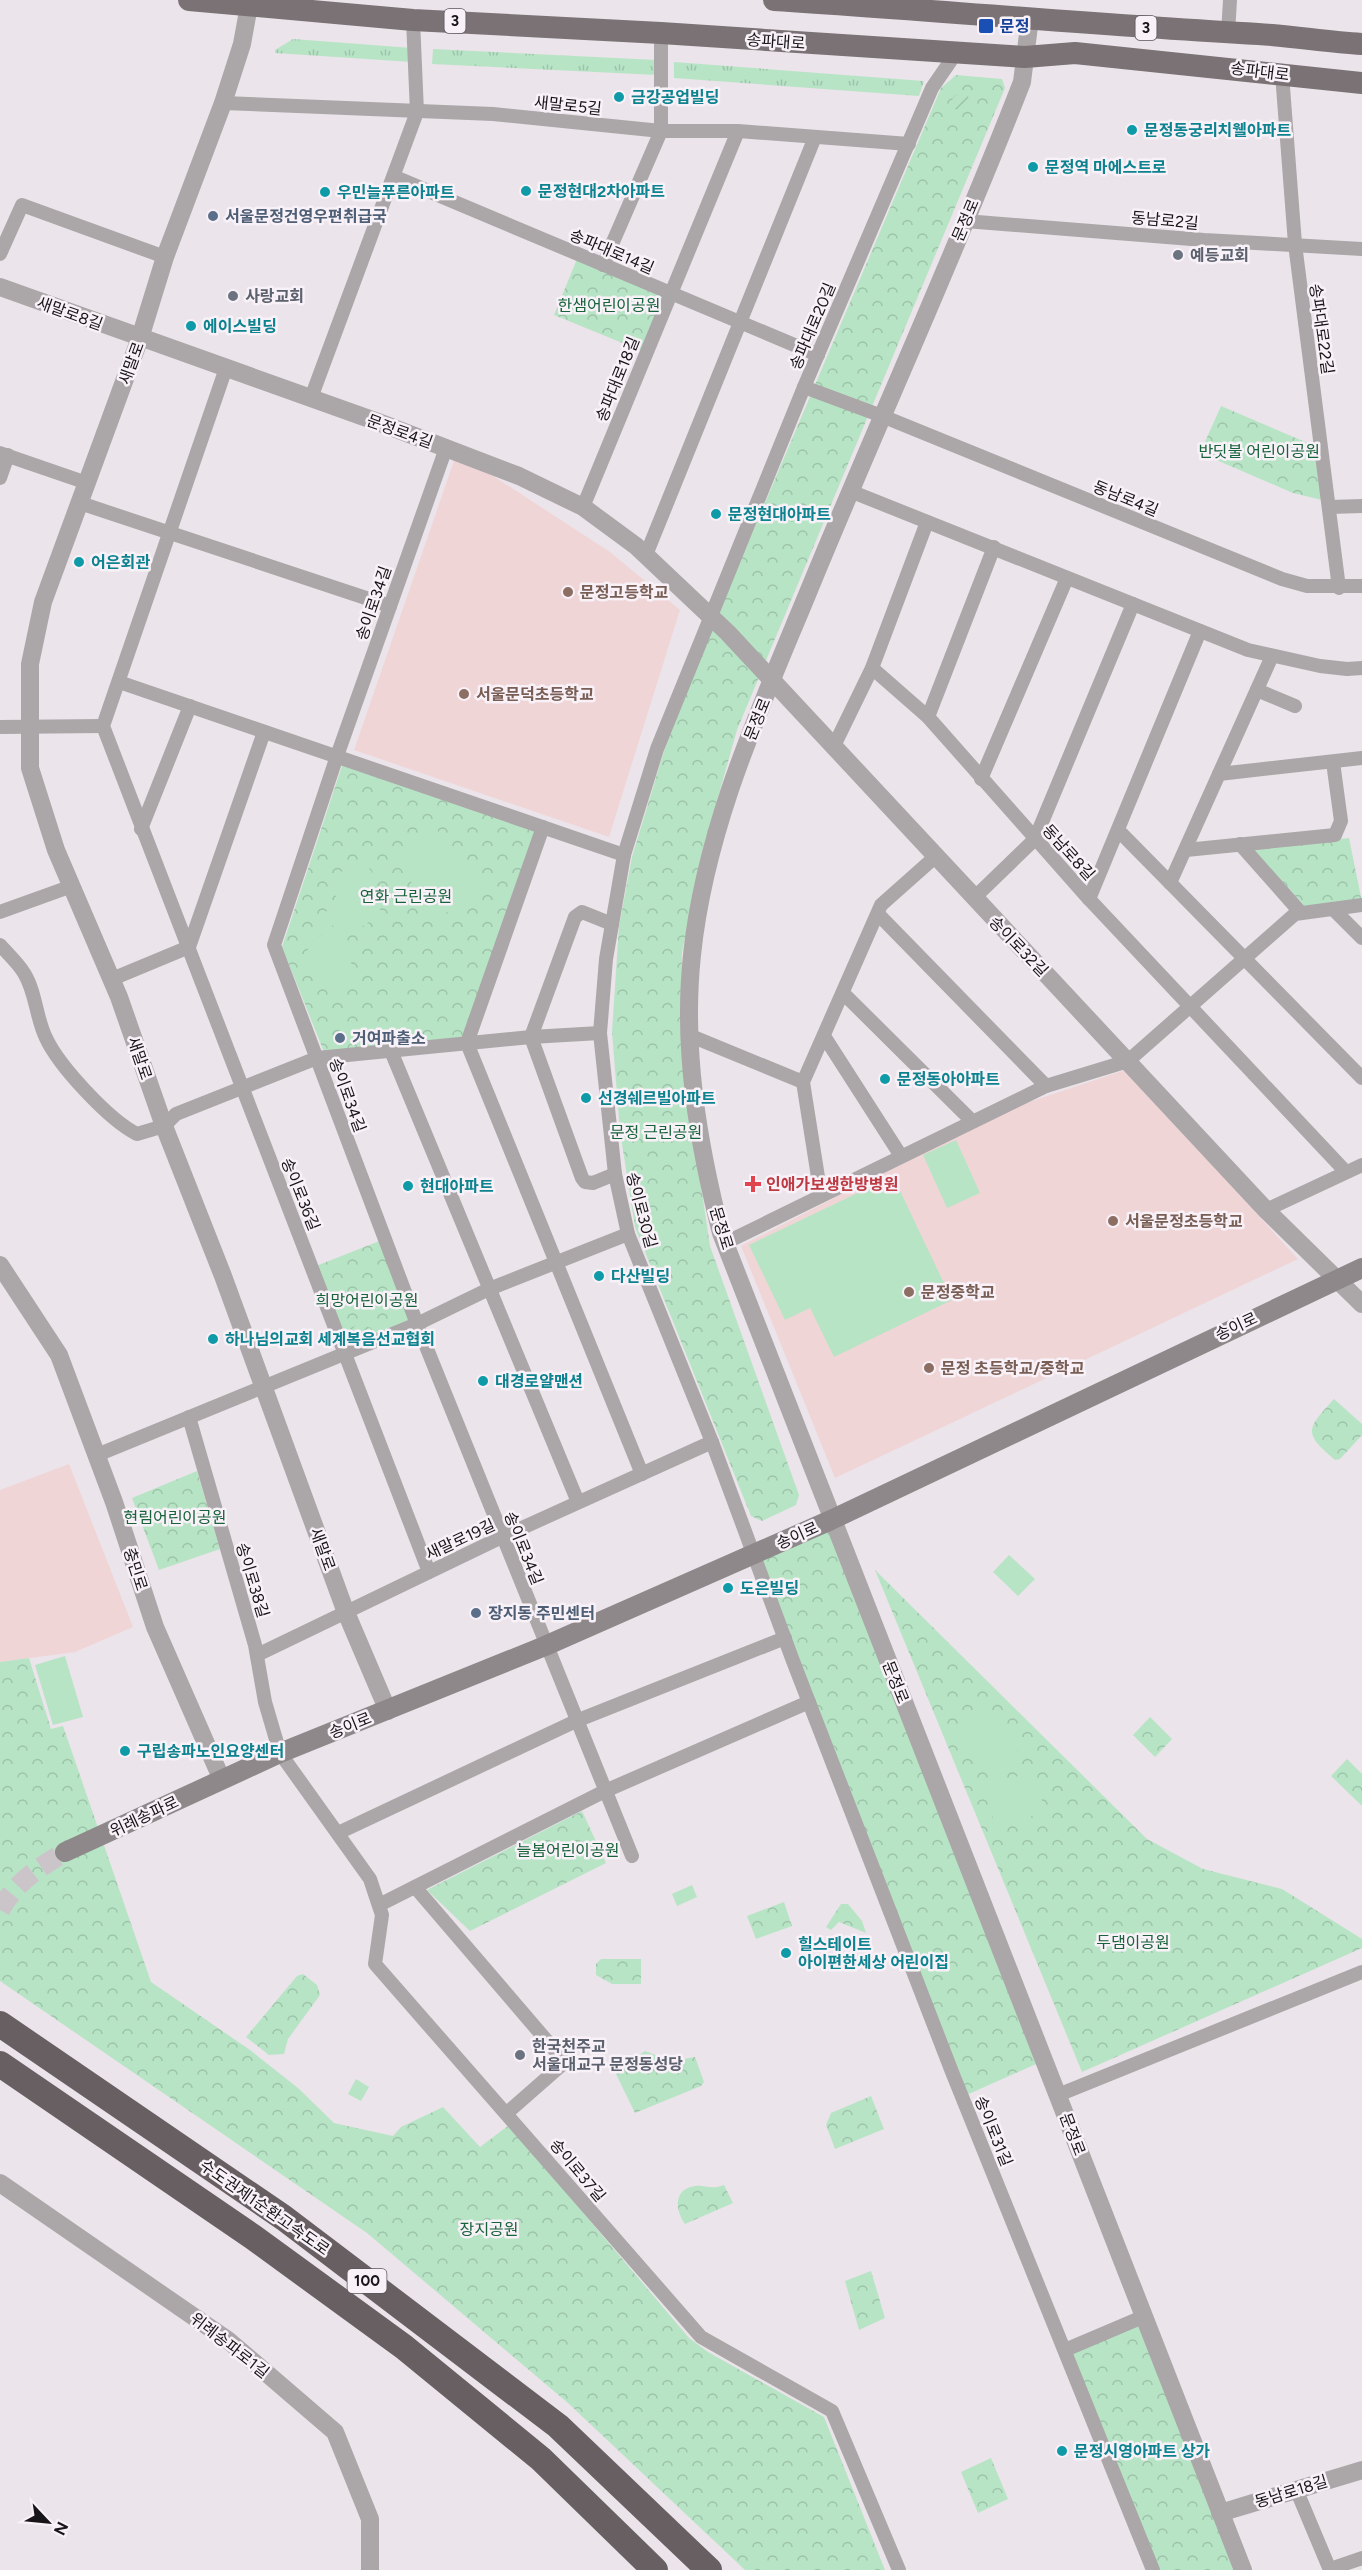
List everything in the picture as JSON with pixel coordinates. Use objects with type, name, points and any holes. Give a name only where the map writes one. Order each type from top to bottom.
[{"type":"highway","name":"수도권제1순환고속도로","points":[[0,2024],[285,2218],[558,2426],[709,2570]]},
{"type":"highway","name":"수도권제1순환고속도로","points":[[0,2064],[253,2237],[404,2347],[541,2459],[655,2570]]},
{"type":"main road","name":"송파대로","points":[[189,0],[249,2],[413,20],[661,33],[956,53],[1024,57],[1075,53],[1362,83]]},
{"type":"main road","name":"3","points":[[774,0],[1362,44]]},
{"type":"main road","name":"송이로","points":[[222,1780],[280,1753],[545,1646],[831,1520],[1362,1268]]},
{"type":"main road","name":"위례송파로","points":[[65,1852],[222,1780]]},
{"type":"street","points":[[1228,33],[1230,0]]},
{"type":"street","name":"새말로","points":[[249,2],[242,44],[224,103],[165,257],[140,338],[43,602],[30,664],[28,728],[30,768],[56,850],[112,979],[164,1126],[264,1386],[345,1611],[388,1711]]},
{"type":"street","name":"문정로","points":[[1030,18],[1022,82],[739,762],[705,876],[692,952],[693,1096],[702,1152],[725,1243],[831,1520],[1243,2570]]},
{"type":"street","points":[[311,398],[395,177],[417,112],[413,20]]},
{"type":"street","points":[[603,265],[661,131],[661,33]]},
{"type":"street","name":"송파대로20길","points":[[711,617],[804,387],[932,88],[956,53]]},
{"type":"street","name":"송파대로22길","points":[[1282,74],[1295,244],[1339,588]]},
{"type":"street","name":"새말로5길","points":[[224,103],[494,114],[661,131],[738,131],[909,144]]},
{"type":"street","name":"송파대로18길","points":[[584,507],[670,292],[738,131]]},
{"type":"street","points":[[645,555],[815,137]]},
{"type":"street","name":"송파대로14길","points":[[395,177],[818,355]]},
{"type":"street","points":[[0,254],[22,205],[165,257]]},
{"type":"street","name":"동남로2길","points":[[965,221],[1204,240],[1362,249]]},
{"type":"street","name":"새말로8길","points":[[0,287],[140,338]]},
{"type":"street","name":"문정로4길","points":[[140,338],[446,448],[519,476],[584,507],[645,555],[711,617],[772,682]]},
{"type":"street","points":[[0,727],[103,726],[226,368]]},
{"type":"street","points":[[804,387],[882,416]]},
{"type":"street","name":"동남로4길","points":[[882,416],[1282,579],[1307,586],[1339,588],[1362,586]]},
{"type":"street","name":"송이로34길","points":[[446,448],[337,756],[274,945],[417,1324],[545,1646],[632,1856]]},
{"type":"street","points":[[0,478],[4,454],[87,483]]},
{"type":"street","points":[[850,491],[1248,650],[1320,666],[1362,668]]},
{"type":"street","points":[[80,503],[390,606]]},
{"type":"street","points":[[1330,507],[1362,506]]},
{"type":"street","points":[[833,748],[872,668],[927,522]]},
{"type":"street","points":[[928,717],[994,547]]},
{"type":"street","points":[[981,779],[1067,578]]},
{"type":"street","points":[[974,898],[1035,839],[1133,604]]},
{"type":"street","name":"송이로30길","points":[[711,617],[657,749],[624,855],[606,959],[600,1033],[615,1174],[628,1234],[712,1442],[753,1554]]},
{"type":"street","points":[[1089,899],[1200,631]]},
{"type":"street","points":[[1170,883],[1272,656]]},
{"type":"street","name":"동남로8길","points":[[872,668],[928,717],[1089,899],[1346,1172]]},
{"type":"street","points":[[119,682],[624,855]]},
{"type":"street","name":"송이로32길","points":[[772,682],[1266,1210],[1362,1304]]},
{"type":"street","points":[[1257,690],[1295,706]]},
{"type":"street","points":[[141,829],[190,706]]},
{"type":"street","name":"송이로36길","points":[[103,726],[429,1572]]},
{"type":"street","points":[[112,979],[189,947],[264,732]]},
{"type":"street","points":[[1219,774],[1362,758]]},
{"type":"street","points":[[1186,849],[1335,835],[1341,821],[1333,762]]},
{"type":"street","points":[[543,827],[467,1043],[642,1474]]},
{"type":"street","points":[[1118,830],[1362,1078]]},
{"type":"street","points":[[1240,844],[1301,913]]},
{"type":"street","points":[[821,1196],[803,1082],[881,905],[935,857]]},
{"type":"street","points":[[0,912],[72,886]]},
{"type":"street","points":[[725,1243],[1046,1086],[1128,1061],[1295,914],[1362,905]]},
{"type":"street","points":[[1333,909],[1362,939]]},
{"type":"street","points":[[612,924],[582,912],[575,917],[531,1037],[582,1178],[585,1182],[593,1183],[615,1174]]},
{"type":"street","points":[[878,914],[1046,1086]]},
{"type":"street","points":[[0,945],[24,973],[45,1037],[61,1063],[128,1130],[137,1134],[164,1126],[176,1114],[317,1058],[531,1037],[600,1033]]},
{"type":"street","points":[[843,993],[972,1121]]},
{"type":"street","points":[[691,1036],[803,1082]]},
{"type":"street","points":[[824,1036],[901,1156]]},
{"type":"street","points":[[391,1051],[578,1502]]},
{"type":"street","points":[[1266,1210],[1362,1165]]},
{"type":"street","points":[[97,1455],[417,1324],[489,1289],[628,1234]]},
{"type":"street","name":"충민로","points":[[0,1265],[58,1355],[97,1455],[155,1627],[222,1780]]},
{"type":"street","name":"송이로38길","points":[[189,1418],[257,1655],[265,1702],[280,1753]]},
{"type":"street","name":"새말로19길","points":[[257,1655],[502,1537],[712,1442]]},
{"type":"street","name":"송이로31길","points":[[753,1554],[952,2073],[1153,2570]]},
{"type":"street","points":[[338,1833],[576,1721],[785,1638]]},
{"type":"street","points":[[379,1905],[605,1791],[809,1702]]},
{"type":"street","name":"송이로37길","points":[[280,1753],[370,1879],[382,1915],[375,1964],[508,2112],[701,2337],[832,2411],[899,2570]]},
{"type":"street","points":[[415,1887],[565,2062],[508,2112]]},
{"type":"street","points":[[1058,2095],[1362,1972]]},
{"type":"street","name":"위례송파로1길","points":[[0,2183],[229,2341],[335,2432],[370,2519],[370,2570]]},
{"type":"street","points":[[1065,2350],[1144,2316]]},
{"type":"street","name":"동남로18길","points":[[1220,2513],[1362,2470]]},
{"type":"street","points":[[1296,2489],[1330,2569],[1362,2558]]},
{"type":"shaded area","points":[[454,461],[484,470],[610,552],[680,610],[609,837],[354,750]]},
{"type":"shaded area","name":"문정 초등학교/중학교","points":[[1125,1070],[1298,1259],[835,1478],[741,1246],[938,1144],[1026,1103]]},
{"type":"shaded area","points":[[69,1464],[133,1627],[75,1652],[0,1662],[0,1490]]},
{"type":"green space","points":[[293,39],[412,48],[412,62],[275,53],[275,50]]},
{"type":"green space","points":[[433,49],[657,60],[657,75],[432,64]]},
{"type":"green space","points":[[674,62],[924,81],[919,96],[674,78]]},
{"type":"green space","name":"문정 근린공원","points":[[956,75],[1002,79],[1005,88],[737,730],[700,861],[682,953],[681,1031],[688,1099],[710,1246],[799,1495],[796,1505],[762,1521],[751,1516],[635,1227],[620,1131],[612,1032],[619,926],[632,857],[665,748],[719,611],[941,88]]},
{"type":"green space","points":[[961,93],[967,96],[970,102],[967,108],[961,111],[955,108],[952,102],[955,96]]},
{"type":"green space","name":"한샘어린이공원","points":[[577,259],[664,295],[642,351],[554,315]]},
{"type":"green space","name":"반딧불 어린이공원","points":[[1221,406],[1317,447],[1322,500],[1293,493],[1200,453]]},
{"type":"green space","name":"연화 근린공원","points":[[344,760],[538,830],[464,1037],[324,1052],[282,947]]},
{"type":"green space","points":[[435,827],[480,887],[439,918],[394,860]]},
{"type":"green space","points":[[1349,838],[1362,902],[1308,910],[1252,848]]},
{"type":"green space","points":[[362,858],[376,878],[364,887],[382,913],[343,940],[324,913],[340,902],[326,882]]},
{"type":"green space","points":[[324,934],[334,940],[343,950],[355,972],[350,982],[337,991],[325,988],[316,976],[306,954],[312,940]]},
{"type":"green space","points":[[956,1140],[980,1193],[947,1208],[923,1155]]},
{"type":"green space","points":[[893,1176],[952,1300],[834,1357],[810,1308],[785,1320],[749,1245]]},
{"type":"green space","name":"희망어린이공원","points":[[382,1240],[413,1319],[347,1349],[316,1266]]},
{"type":"green space","points":[[361,1324],[370,1328],[376,1336],[347,1349],[340,1331]]},
{"type":"green space","points":[[1334,1399],[1362,1424],[1362,1435],[1340,1459],[1335,1460],[1317,1443],[1312,1430],[1318,1417]]},
{"type":"green space","name":"현림어린이공원","points":[[197,1471],[220,1549],[159,1570],[132,1498]]},
{"type":"green space","points":[[831,1520],[1043,2061],[962,2097],[753,1554]]},
{"type":"green space","points":[[1009,1555],[1035,1579],[1018,1596],[993,1572]]},
{"type":"green space","name":"두댐이공원","points":[[875,1570],[1147,1839],[1203,1869],[1282,1889],[1362,1939],[1362,1948],[1082,2072]]},
{"type":"green space","points":[[65,1656],[83,1717],[53,1725],[35,1665]]},
{"type":"green space","name":"장지공원","points":[[29,1658],[51,1729],[63,1726],[151,1982],[250,2050],[298,2088],[334,2123],[393,2136],[401,2127],[443,2107],[480,2147],[509,2125],[689,2338],[708,2352],[824,2417],[885,2570],[745,2570],[568,2403],[367,2233],[0,1981],[0,1662]]},
{"type":"green space","points":[[981,1708],[1021,1746],[996,1773],[956,1736]]},
{"type":"green space","points":[[1150,1717],[1172,1739],[1155,1757],[1133,1735]]},
{"type":"green space","points":[[1347,1759],[1362,1774],[1362,1806],[1331,1776]]},
{"type":"green space","points":[[1031,1771],[1046,1811],[997,1829],[983,1789]]},
{"type":"green space","name":"늘봄어린이공원","points":[[582,1811],[606,1863],[470,1931],[427,1890]]},
{"type":"green space","points":[[692,1885],[697,1897],[677,1906],[672,1894]]},
{"type":"green space","points":[[784,1902],[792,1926],[756,1939],[747,1916]]},
{"type":"green space","points":[[841,1904],[848,1904],[862,1921],[866,1933],[839,1922],[831,1930],[826,1927]]},
{"type":"green space","points":[[601,1959],[641,1959],[641,1984],[612,1984],[596,1975],[596,1964]]},
{"type":"green space","points":[[303,1974],[317,1985],[320,1995],[288,2039],[284,2054],[269,2055],[246,2037],[297,1976]]},
{"type":"green space","points":[[645,2051],[671,2061],[695,2057],[704,2082],[701,2086],[635,2113],[616,2074],[617,2069]]},
{"type":"green space","points":[[356,2079],[369,2087],[361,2101],[348,2094]]},
{"type":"green space","points":[[871,2096],[884,2129],[835,2149],[826,2125],[831,2113]]},
{"type":"green space","points":[[724,2185],[733,2203],[685,2224],[678,2207],[683,2191],[695,2186]]},
{"type":"green space","points":[[871,2271],[885,2318],[859,2330],[845,2281]]},
{"type":"green space","points":[[1140,2322],[1237,2570],[1156,2570],[1069,2353]]},
{"type":"green space","points":[[991,2458],[1008,2499],[978,2513],[961,2472]]},
{"type":"tunnel","points":[[0,1910],[13,1891],[28,1876],[65,1852]]},
{"type":"place","name":"문정","points":[[986,26]]},
{"type":"place","name":"금강공업빌딩","points":[[619,97]]},
{"type":"place","name":"문정동궁리치웰아파트","points":[[1132,130]]},
{"type":"place","name":"문정역 마에스트로","points":[[1033,167]]},
{"type":"place","name":"문정현대2차아파트","points":[[526,191]]},
{"type":"place","name":"우민늘푸른아파트","points":[[325,192]]},
{"type":"place","name":"서울문정건영우편취급국","points":[[213,216]]},
{"type":"place","name":"예등교회","points":[[1178,255]]},
{"type":"place","name":"사랑교회","points":[[233,296]]},
{"type":"place","name":"에이스빌딩","points":[[191,326]]},
{"type":"place","name":"문정현대아파트","points":[[716,514]]},
{"type":"place","name":"어은회관","points":[[79,562]]},
{"type":"place","name":"문정고등학교","points":[[568,592]]},
{"type":"place","name":"서울문덕초등학교","points":[[464,694]]},
{"type":"place","name":"거여파출소","points":[[340,1038]]},
{"type":"place","name":"문정동아아파트","points":[[885,1079]]},
{"type":"place","name":"선경쉐르빌아파트","points":[[586,1098]]},
{"type":"place","name":"인애가보생한방병원","points":[[753,1184]]},
{"type":"place","name":"현대아파트","points":[[408,1186]]},
{"type":"place","name":"서울문정초등학교","points":[[1113,1221]]},
{"type":"place","name":"다산빌딩","points":[[599,1276]]},
{"type":"place","name":"문정중학교","points":[[909,1292]]},
{"type":"place","name":"하나님의교회 세계복음선교협회","points":[[213,1339]]},
{"type":"place","name":"문정 초등학교/중학교","points":[[929,1368]]},
{"type":"place","name":"대경로얄맨션","points":[[483,1381]]},
{"type":"place","name":"도은빌딩","points":[[728,1588]]},
{"type":"place","name":"장지동 주민센터","points":[[476,1613]]},
{"type":"place","name":"구립송파노인요양센터","points":[[125,1751]]},
{"type":"place","name":"힐스테이트 아이편한세상 어린이집","points":[[786,1953]]},
{"type":"place","name":"한국천주교 서울대교구 문정동성당","points":[[520,2055]]},
{"type":"place","name":"문정시영아파트 상가","points":[[1062,2451]]}]
